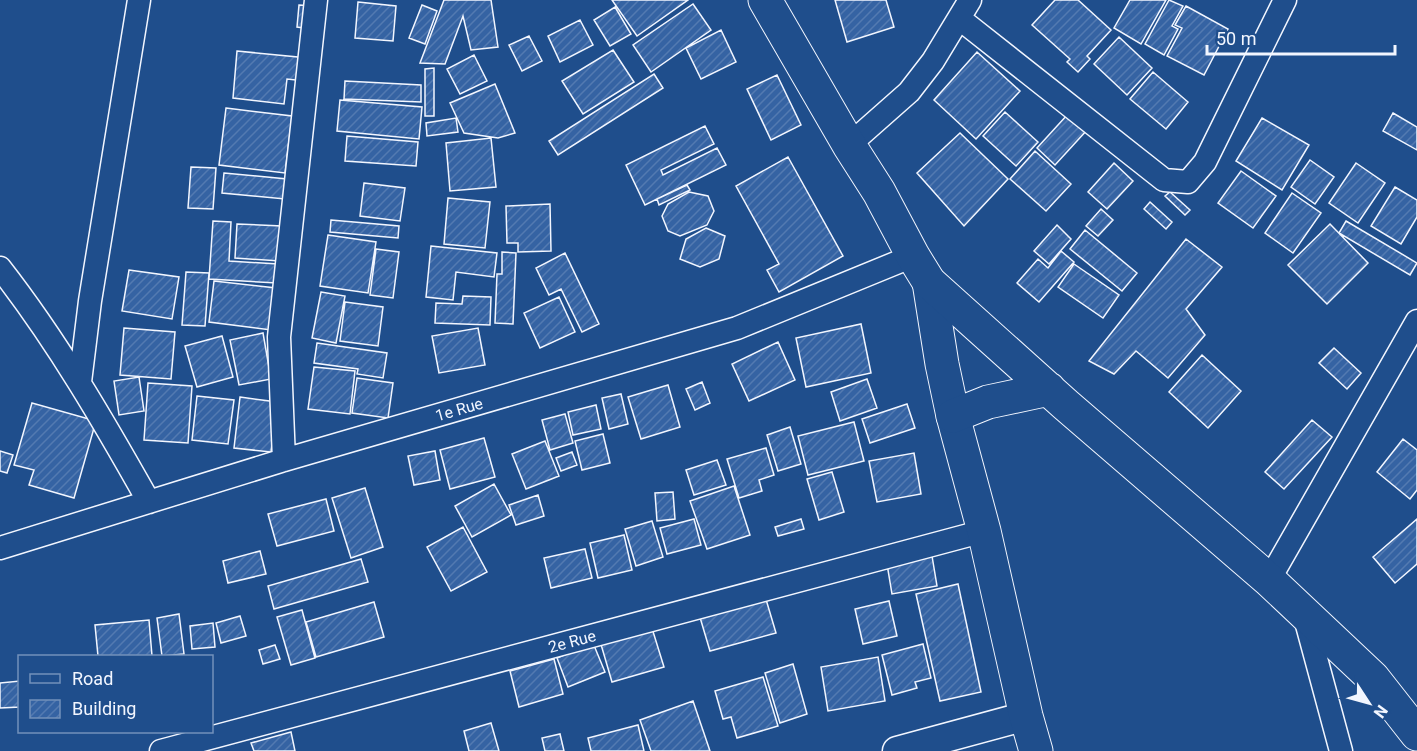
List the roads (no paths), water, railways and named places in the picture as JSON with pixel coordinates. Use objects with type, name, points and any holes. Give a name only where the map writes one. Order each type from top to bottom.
[{"type":"main road","points":[[765,0],[849,145],[879,192],[921,269],[953,416],[984,531],[1036,751]]},
{"type":"main road","points":[[921,269],[1049,390],[1269,580],[1373,678],[1417,734]]},
{"type":"main road","points":[[953,416],[988,402],[1049,390]]},
{"type":"street","points":[[80,382],[90,301],[139,0]]},
{"type":"street","points":[[284,460],[279,336],[316,0]]},
{"type":"street","points":[[849,145],[909,92],[933,61],[965,9],[1164,180],[1188,182],[1205,162],[1286,0]]},
{"type":"street","points":[[0,268],[23,297],[80,382],[149,502]]},
{"type":"street","name":"1e Rue","points":[[0,548],[284,460],[737,328],[921,269]]},
{"type":"street","points":[[1269,580],[1417,321]]},
{"type":"street","name":"2e Rue","points":[[161,751],[984,531]]},
{"type":"street","points":[[1304,613],[1341,751]]},
{"type":"street","points":[[897,751],[1026,716]]}]
